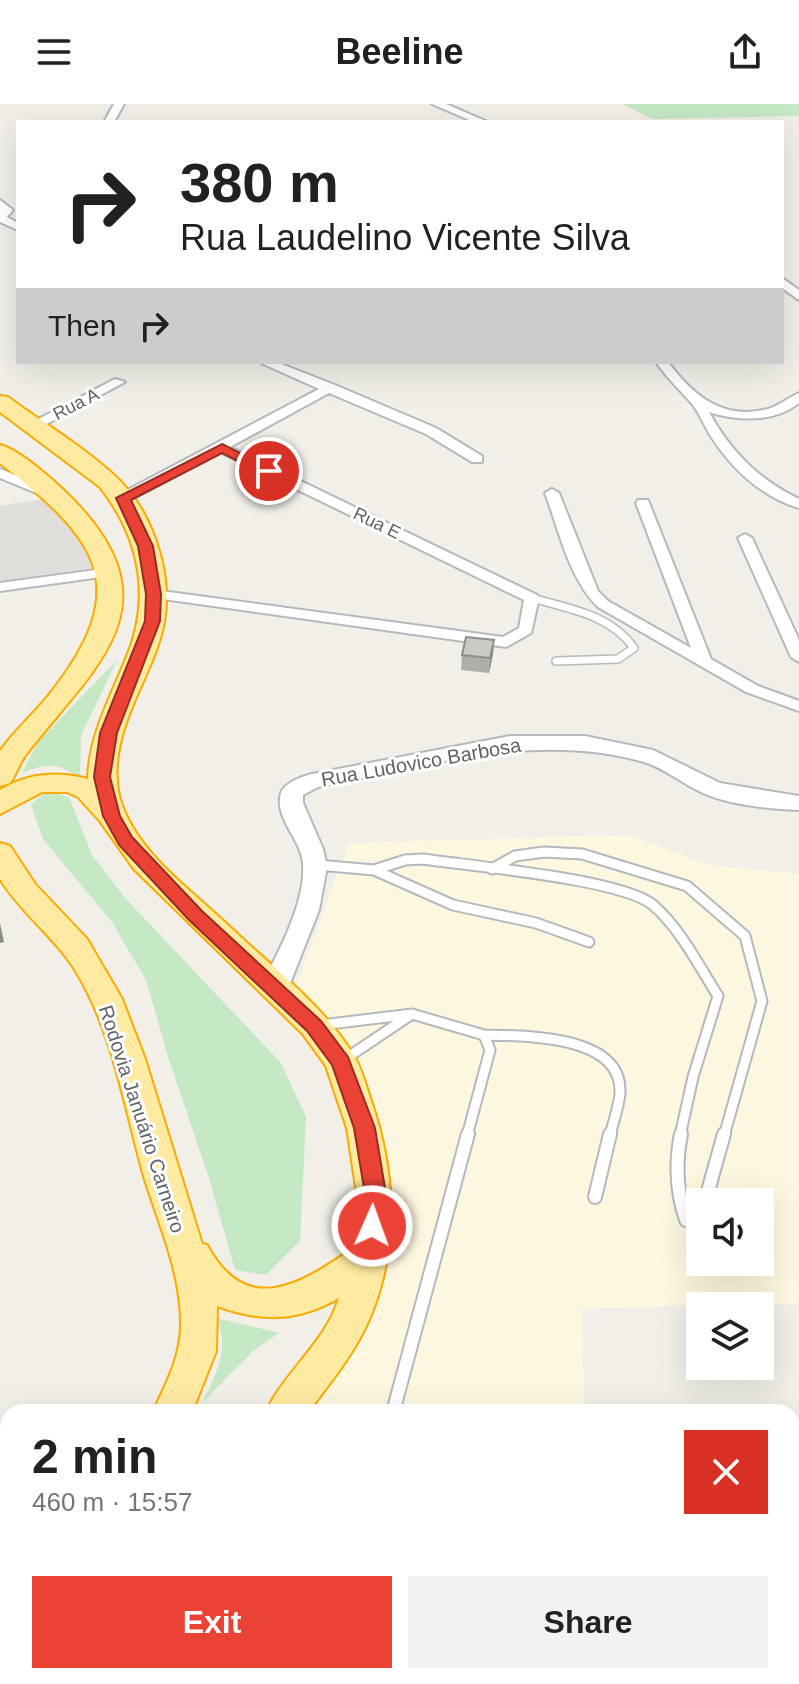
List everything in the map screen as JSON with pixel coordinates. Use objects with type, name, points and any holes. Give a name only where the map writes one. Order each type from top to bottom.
[{"type":"highway","points":[[0,402],[88,464],[123,498],[146,546],[154,594],[152,621],[108,733],[102,777],[111,816]]},
{"type":"highway","points":[[0,452],[57,496],[95,537],[110,572],[112,595],[98,648],[58,702],[21,739],[0,777]]},
{"type":"highway","points":[[0,805],[20,790],[43,783],[66,783],[86,789],[111,816],[125,841],[144,862],[314,1026],[341,1062],[364,1128],[375,1194],[369,1257],[353,1314],[321,1366],[291,1404]]},
{"type":"highway","name":"Rodovia Januário Carneiro","points":[[2,862],[34,903],[76,948],[102,993],[121,1038],[199,1307],[198,1360],[176,1404]]},
{"type":"highway","points":[[177,1227],[200,1272],[212,1285],[235,1298],[262,1304],[291,1302],[318,1292],[369,1257]]},
{"type":"street","points":[[437,104],[478,120]]},
{"type":"street","points":[[1,211],[16,225]]},
{"type":"street","points":[[270,364],[431,431],[477,459]]},
{"type":"street","points":[[664,364],[697,401],[731,459],[766,488],[799,504]]},
{"type":"street","name":"Rua A","points":[[34,425],[119,382]]},
{"type":"street","points":[[123,498],[330,388]]},
{"type":"street","points":[[697,401],[728,411],[755,413],[780,409],[799,397]]},
{"type":"street","name":"Rua E","points":[[222,448],[532,598]]},
{"type":"street","points":[[0,473],[57,496]]},
{"type":"street","points":[[552,493],[592,593],[603,604],[752,689],[799,706]]},
{"type":"street","points":[[643,503],[704,662]]},
{"type":"street","points":[[745,538],[799,657]]},
{"type":"street","points":[[0,587],[110,572]]},
{"type":"street","points":[[154,594],[506,642],[526,630],[532,598]]},
{"type":"street","name":"Rua Ludovico Barbosa","points":[[316,865],[290,806],[292,792],[312,781],[510,743],[585,743],[653,757],[714,789],[778,802],[799,803]]},
{"type":"street","points":[[273,986],[280,980],[308,903],[316,865]]},
{"type":"lane","points":[[532,598],[608,623],[627,635],[634,648],[618,659],[556,661]]},
{"type":"lane","points":[[492,869],[515,856],[544,852],[582,854],[687,886],[745,936],[762,1001],[709,1188]]},
{"type":"lane","points":[[374,870],[405,860],[423,859],[612,887],[652,904],[701,967],[718,996],[700,1047],[676,1158],[679,1208],[686,1220]]},
{"type":"lane","points":[[316,865],[374,870],[453,905],[536,923],[589,942]]},
{"type":"lane","points":[[341,1062],[412,1014]]},
{"type":"lane","points":[[314,1026],[412,1014],[484,1035],[569,1043],[597,1053],[611,1063],[619,1077],[620,1094],[595,1197]]},
{"type":"lane","points":[[395,1404],[490,1050],[484,1035]]},
{"type":"shaded area","points":[[48,498],[82,536],[92,568],[0,581],[0,506]]},
{"type":"shaded area","points":[[628,835],[710,865],[799,874],[799,1304],[774,1304],[774,1292],[686,1292],[686,1306],[582,1308],[584,1404],[309,1404],[363,1321],[395,1198],[350,1056],[295,988],[349,843]]},
{"type":"green space","points":[[622,104],[799,104],[799,116],[653,119]]},
{"type":"green space","points":[[117,660],[81,736],[80,779],[66,769],[52,766],[22,773],[38,742]]},
{"type":"green space","points":[[46,791],[69,797],[92,855],[127,900],[281,1063],[306,1117],[300,1241],[266,1275],[235,1270],[146,980],[112,922],[43,839],[31,805]]},
{"type":"green space","points":[[216,1318],[279,1333],[252,1352],[201,1404],[222,1351]]},
{"type":"building","points":[[466,637],[494,640],[490,658],[462,655]]},
{"type":"route","points":[[269,471],[222,448],[123,498],[146,546],[154,594],[152,621],[108,733],[102,777],[111,816],[125,841],[196,915],[314,1026],[341,1062],[364,1128],[375,1194],[372,1226]]}]
